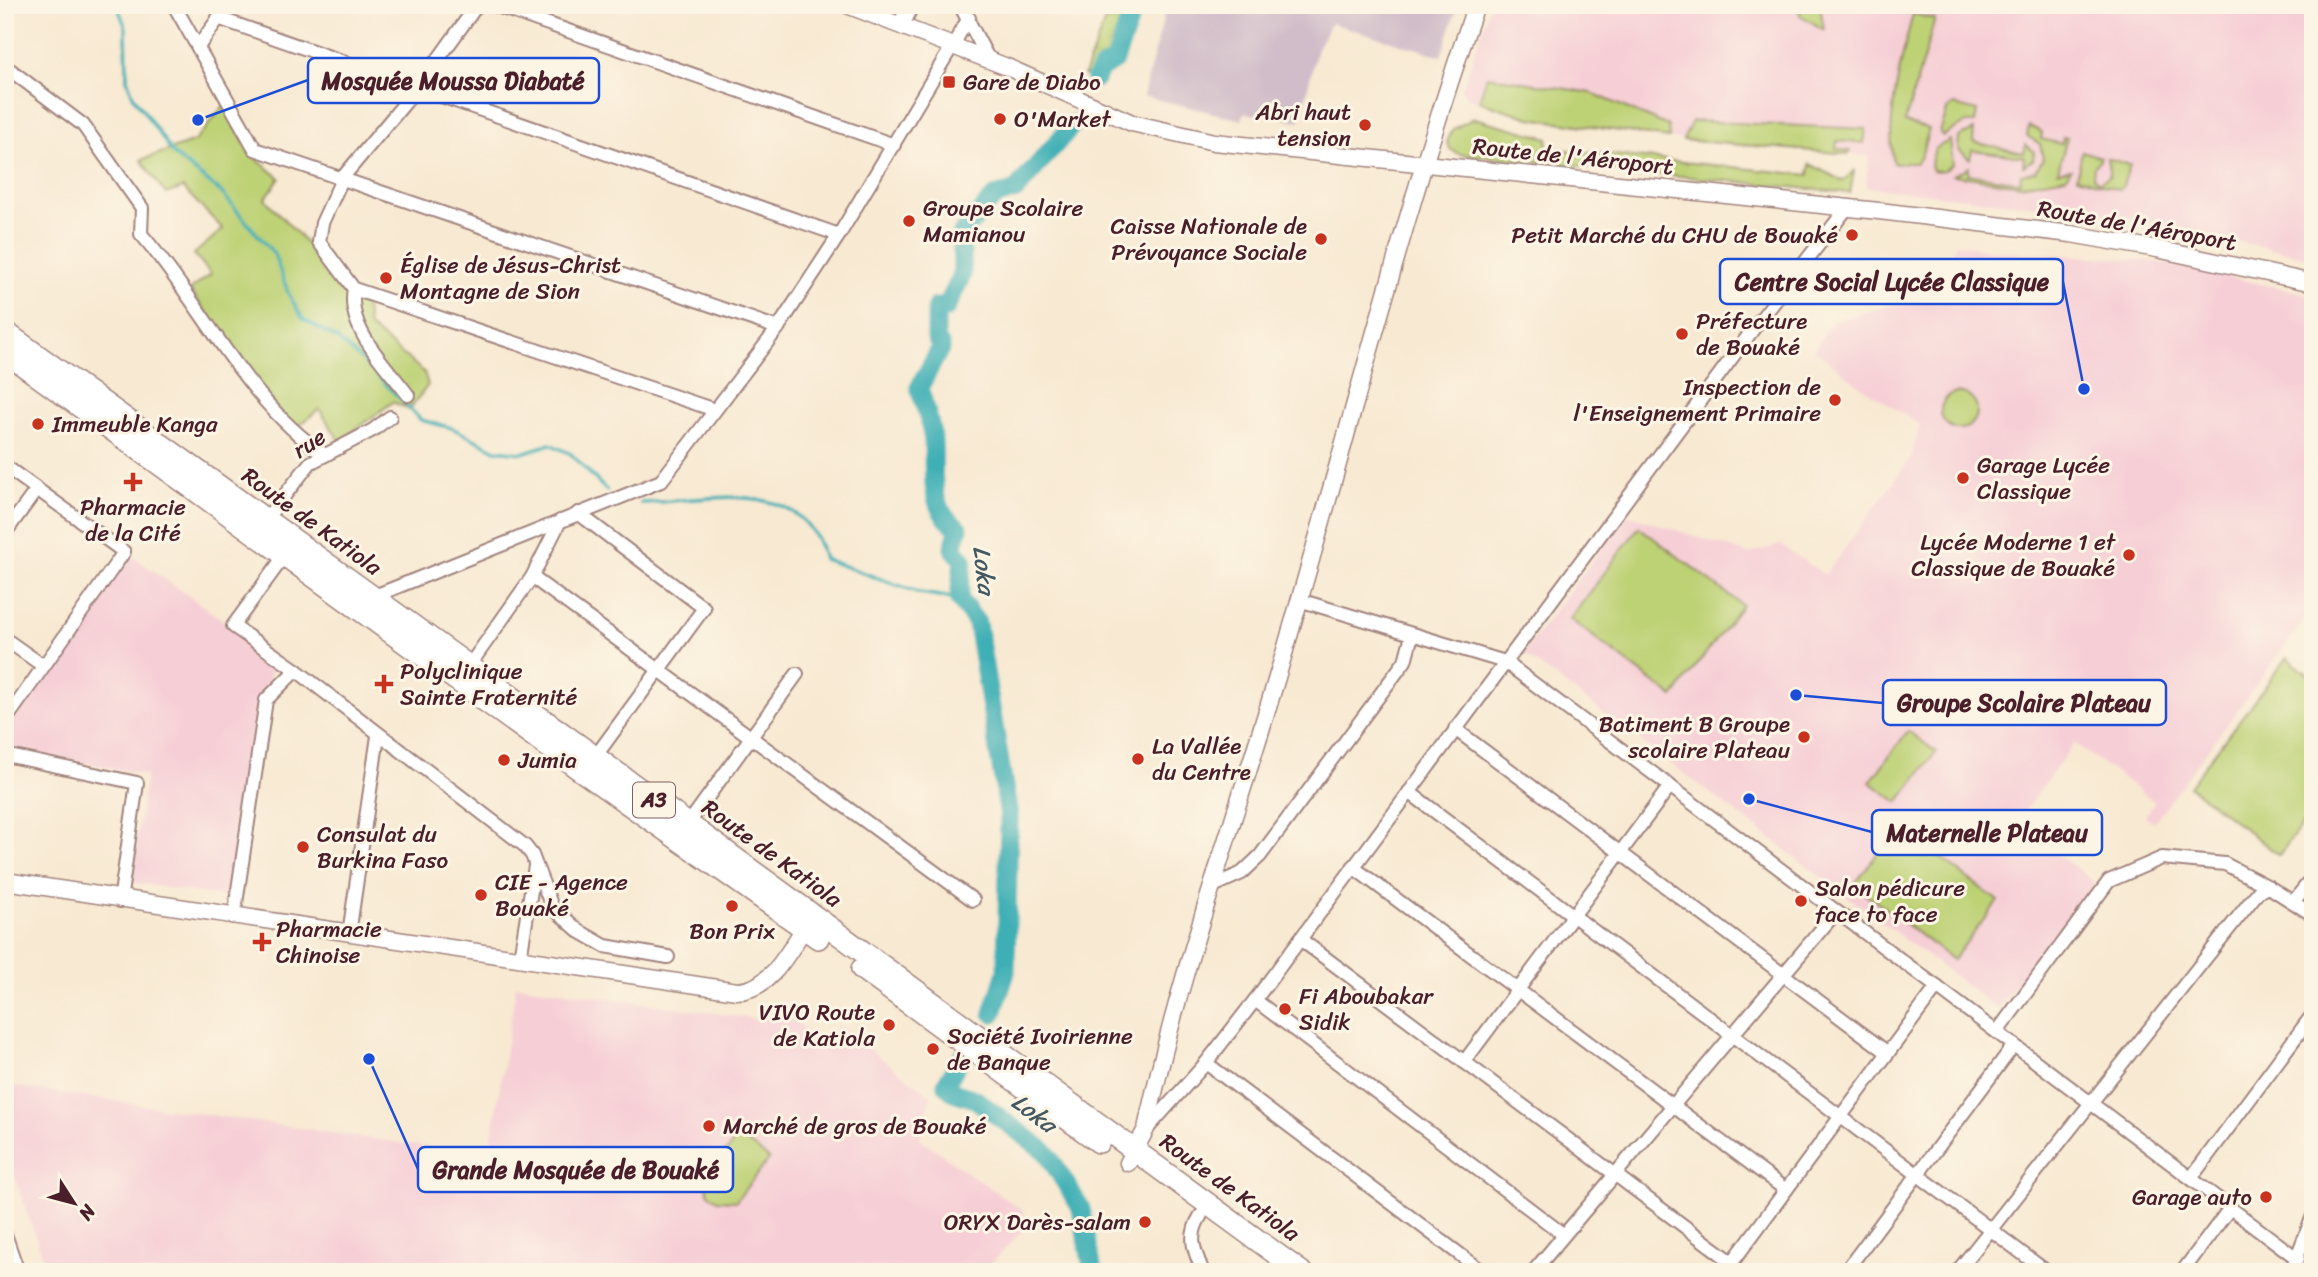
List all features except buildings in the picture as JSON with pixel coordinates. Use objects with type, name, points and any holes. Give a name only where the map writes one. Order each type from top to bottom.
[{"type":"highway","name":"Route de Katiola","points":[[5,332],[688,824],[808,922]]},
{"type":"highway","name":"Route de Katiola","points":[[5,352],[285,555],[808,922],[1132,1157],[1301,1272]]},
{"type":"highway","name":"Route de Katiola","points":[[1132,1157],[1200,1216],[1277,1272]]},
{"type":"main road","name":"Route de l'Aéroport","points":[[847,5],[954,45],[1132,123],[1214,142],[2071,234],[2207,259],[2313,283]]},
{"type":"main road","points":[[901,25],[911,5]]},
{"type":"main road","points":[[1132,1157],[1146,1129],[1211,887],[1299,600],[1426,163],[1476,5]]},
{"type":"main road","points":[[5,881],[120,901],[749,991],[762,985],[808,922]]},
{"type":"street","points":[[174,5],[252,146],[778,328]]},
{"type":"street","points":[[198,47],[228,5]]},
{"type":"street","points":[[477,5],[419,86],[343,177],[322,223],[319,242],[354,289],[715,410]]},
{"type":"street","points":[[494,5],[894,145]]},
{"type":"street","points":[[870,13],[890,5]]},
{"type":"street","points":[[372,597],[661,481],[778,328],[839,235],[894,145],[913,108],[954,45],[965,10]]},
{"type":"street","points":[[965,10],[989,60]]},
{"type":"street","points":[[218,18],[419,86],[839,235]]},
{"type":"street","points":[[5,66],[83,125],[142,208],[141,234],[173,270],[256,388],[304,441],[325,455]]},
{"type":"street","points":[[1146,1129],[1206,1063],[1255,1000],[1505,662],[1847,208]]},
{"type":"street","points":[[354,289],[351,303],[355,323],[408,395]]},
{"type":"street","name":"rue","points":[[265,519],[310,463],[373,430],[390,417]]},
{"type":"street","points":[[5,466],[124,552],[5,721]]},
{"type":"street","points":[[5,533],[37,489]]},
{"type":"street","points":[[578,513],[704,607],[595,757]]},
{"type":"street","points":[[469,666],[532,577],[560,521]]},
{"type":"street","points":[[285,555],[233,626],[296,670],[378,736],[525,846],[535,862],[552,907],[579,931],[605,946],[668,957]]},
{"type":"street","points":[[532,577],[973,900]]},
{"type":"street","points":[[1299,600],[1505,662],[2298,1259]]},
{"type":"street","points":[[1211,887],[1242,873],[1274,839],[1405,661],[1412,635]]},
{"type":"street","points":[[5,639],[42,665]]},
{"type":"street","points":[[234,917],[266,700],[296,670]]},
{"type":"street","points":[[688,824],[797,674]]},
{"type":"street","points":[[1455,729],[1888,1053]]},
{"type":"street","points":[[349,933],[378,736]]},
{"type":"street","points":[[5,755],[138,783],[120,901]]},
{"type":"street","points":[[1464,1062],[1670,786]]},
{"type":"street","points":[[1409,792],[2047,1272]]},
{"type":"street","points":[[1997,1032],[2109,881],[2162,858],[2225,864],[2294,901],[2313,915]]},
{"type":"street","points":[[520,958],[535,862]]},
{"type":"street","points":[[1353,867],[1786,1191]]},
{"type":"street","points":[[2294,901],[2313,877]]},
{"type":"street","points":[[1957,1272],[2258,892],[2269,887]]},
{"type":"street","points":[[1533,1272],[1836,912]]},
{"type":"street","points":[[1300,939],[1614,1173],[1728,1267],[1937,988]]},
{"type":"street","points":[[1255,1000],[1564,1235]]},
{"type":"street","points":[[2191,1178],[2313,1014]]},
{"type":"street","points":[[1845,1272],[2014,1045]]},
{"type":"street","points":[[1206,1063],[1483,1272]]},
{"type":"street","points":[[2182,1272],[2230,1208]]},
{"type":"street","points":[[1200,1216],[1191,1234],[1192,1246],[1203,1272]]},
{"type":"street","points":[[2291,1272],[2313,1216]]},
{"type":"street","points":[[5,1234],[18,1272]]},
{"type":"shaded area","points":[[1167,5],[1458,5],[1441,56],[1331,23],[1317,48],[1300,121],[1244,113],[1242,120],[1143,96]]},
{"type":"shaded area","points":[[1490,5],[2313,5],[2313,258],[2117,215],[1866,187],[1869,156],[1683,140],[1530,118],[1466,97],[1462,90]]},
{"type":"shaded area","points":[[1956,243],[1988,250],[2154,261],[2313,295],[2313,616],[2309,614],[2154,822],[2145,816],[2155,802],[2074,743],[2016,823],[2096,883],[1998,1009],[1523,653],[1627,514],[1749,554],[1780,545],[1825,575],[1911,458],[1920,425],[1856,383],[1814,349],[1832,322],[1932,293]]},
{"type":"shaded area","points":[[129,554],[281,661],[275,663],[260,700],[232,898],[130,882],[146,775],[5,747],[5,731]]},
{"type":"shaded area","name":"Marché de gros de Bouaké","points":[[516,985],[764,1020],[775,1006],[825,1044],[838,1026],[931,1095],[920,1139],[1023,1211],[1024,1228],[984,1272],[48,1272],[5,1150],[5,1085],[489,1156]]},
{"type":"green space","points":[[1111,5],[1142,5],[1102,83],[1084,75]]},
{"type":"green space","points":[[1798,5],[1820,6],[1824,30],[1800,15]]},
{"type":"green space","points":[[1913,14],[1935,19],[1905,122],[1929,129],[1921,157],[1916,163],[1894,163],[1891,130],[1893,110]]},
{"type":"green space","points":[[1487,76],[1592,93],[1668,126],[1669,138],[1530,118],[1479,101]]},
{"type":"green space","points":[[226,103],[248,152],[280,178],[265,199],[366,307],[368,326],[424,372],[428,385],[409,410],[393,402],[340,441],[319,409],[293,431],[190,290],[211,274],[194,254],[223,229],[183,188],[166,194],[141,160],[195,141]]},
{"type":"green space","points":[[1954,105],[1977,111],[1975,123],[1966,123],[1943,136],[1940,133],[1947,110]]},
{"type":"green space","points":[[1474,118],[1548,138],[1547,148],[1809,175],[1810,164],[1843,181],[1854,171],[1850,193],[1459,154],[1450,149],[1447,142],[1453,129]]},
{"type":"green space","points":[[1692,121],[1866,129],[1864,143],[1837,141],[1836,149],[1850,151],[1849,154],[1683,140]]},
{"type":"green space","points":[[2029,126],[2042,132],[2041,139],[2062,144],[2063,137],[2067,138],[2058,171],[2071,169],[2066,177],[2020,185],[1953,175],[1969,167],[1968,174],[2020,182],[2021,174],[2036,171],[2043,158],[2040,144],[2027,136]]},
{"type":"green space","points":[[1974,130],[1973,142],[2024,153],[2026,145],[2034,152],[2033,160],[2023,166],[2024,157],[1972,150],[1970,159],[1958,149],[1959,137]]},
{"type":"green space","points":[[1950,140],[1953,164],[1945,170],[1933,171],[1930,166],[1935,149]]},
{"type":"green space","points":[[2082,151],[2101,157],[2094,167],[2093,177],[2099,182],[2110,176],[2107,158],[2130,165],[2122,188],[2077,177]]},
{"type":"green space","points":[[1959,393],[1971,399],[1977,411],[1971,423],[1959,429],[1947,423],[1941,411],[1947,399]]},
{"type":"green space","points":[[1639,527],[1742,605],[1673,697],[1570,619]]},
{"type":"green space","points":[[2287,658],[2313,678],[2313,810],[2279,855],[2189,786]]},
{"type":"green space","points":[[1908,731],[1936,752],[1898,802],[1870,782]]},
{"type":"green space","points":[[1898,826],[1998,901],[1953,960],[1854,885]]},
{"type":"green space","points":[[738,1135],[769,1159],[736,1201],[717,1200],[708,1193],[706,1182]]},
{"type":"waterway","points":[[117,5],[126,28],[127,79],[133,96],[175,156],[221,192],[274,254],[289,295],[303,319],[337,339],[365,363],[421,420],[452,428],[496,450],[522,453],[550,444],[571,454],[607,491]]},
{"type":"waterway","name":"Loka","points":[[1095,79],[1101,69],[1115,60],[1135,5]]},
{"type":"waterway","name":"Loka","points":[[993,1013],[1006,972],[1009,816],[977,623],[959,599],[963,560],[953,548],[959,528],[948,520],[937,501],[933,478],[932,434],[919,388],[941,347],[936,338],[936,307],[946,308],[962,275],[962,233],[994,197],[1016,190],[1073,124]]},
{"type":"waterway","points":[[641,503],[722,497],[749,498],[774,503],[796,514],[813,532],[824,559],[920,593],[959,599]]},
{"type":"waterway","name":"Loka","points":[[962,1056],[946,1084],[953,1092],[975,1099],[1046,1152],[1081,1208],[1093,1272]]},
{"type":"place","name":"Gare de Diabo","points":[[949,82]]},
{"type":"place","name":"O'Market","points":[[1000,119]]},
{"type":"place","name":"Mosquée Moussa Diabaté","points":[[198,120]]},
{"type":"place","name":"Abri haut tension","points":[[1365,125]]},
{"type":"place","name":"Groupe Scolaire Mamianou","points":[[909,221]]},
{"type":"place","name":"Petit Marché du CHU de Bouaké","points":[[1852,235]]},
{"type":"place","name":"Caisse Nationale de Prévoyance Sociale","points":[[1321,239]]},
{"type":"place","name":"Église de Jésus-Christ Montagne de Sion","points":[[386,278]]},
{"type":"place","name":"Préfecture de Bouaké","points":[[1682,334]]},
{"type":"place","name":"Centre Social Lycée Classique","points":[[2084,389]]},
{"type":"place","name":"Inspection de l'Enseignement Primaire","points":[[1835,400]]},
{"type":"place","name":"Immeuble Kanga","points":[[38,424]]},
{"type":"place","name":"Garage Lycée Classique","points":[[1963,478]]},
{"type":"place","name":"Pharmacie de la Cité","points":[[133,482]]},
{"type":"place","name":"Lycée Moderne 1 et Classique de Bouaké","points":[[2129,555]]},
{"type":"place","name":"Polyclinique Sainte Fraternité","points":[[384,684]]},
{"type":"place","name":"Groupe Scolaire Plateau","points":[[1796,695]]},
{"type":"place","name":"Batiment B Groupe scolaire Plateau","points":[[1804,737]]},
{"type":"place","name":"La Vallée du Centre","points":[[1138,759]]},
{"type":"place","name":"Jumia","points":[[504,760]]},
{"type":"place","name":"Maternelle Plateau","points":[[1749,799]]},
{"type":"place","name":"Consulat du Burkina Faso","points":[[303,847]]},
{"type":"place","name":"CIE - Agence Bouaké","points":[[481,895]]},
{"type":"place","name":"Salon pédicure face to face","points":[[1801,901]]},
{"type":"place","name":"Bon Prix","points":[[732,906]]},
{"type":"place","name":"Pharmacie Chinoise","points":[[262,942]]},
{"type":"place","name":"Fi Aboubakar Sidik","points":[[1285,1009]]},
{"type":"place","name":"VIVO Route de Katiola","points":[[889,1025]]},
{"type":"place","name":"Société Ivoirienne de Banque","points":[[933,1049]]},
{"type":"place","name":"Grande Mosquée de Bouaké","points":[[369,1059]]},
{"type":"place","name":"Marché de gros de Bouaké","points":[[709,1126]]},
{"type":"place","name":"Garage auto","points":[[2266,1197]]},
{"type":"place","name":"ORYX Darès-salam","points":[[1145,1222]]}]
